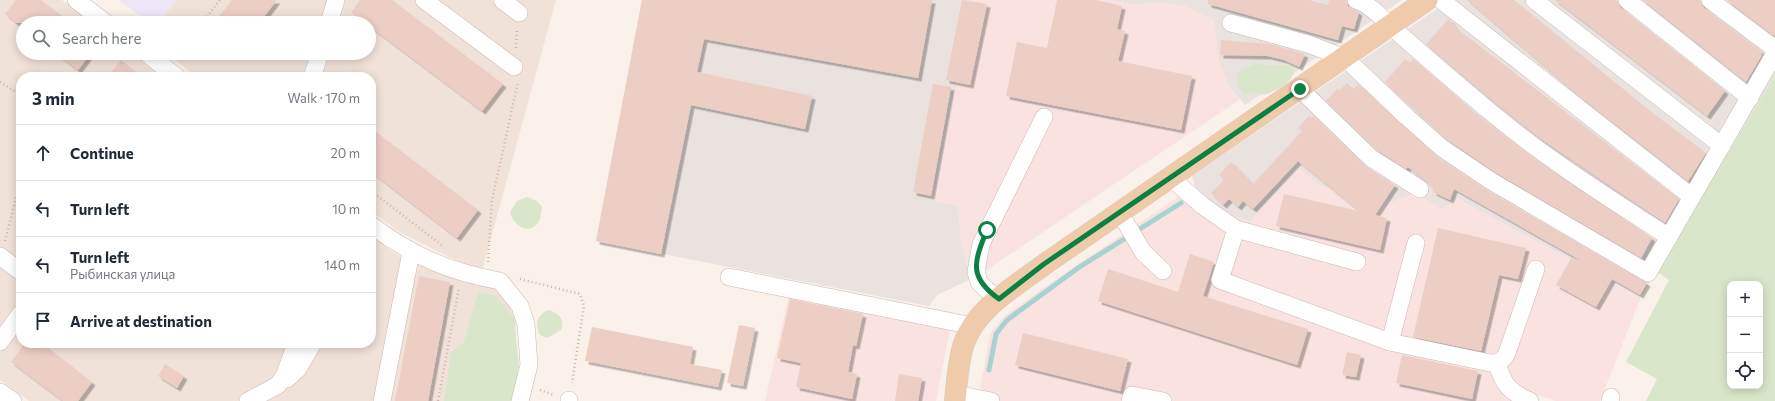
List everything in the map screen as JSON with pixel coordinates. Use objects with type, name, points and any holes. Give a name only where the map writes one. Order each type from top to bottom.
[{"type":"main road","points":[[955,397],[964,343],[973,326],[986,309],[1044,264],[1171,178],[1427,0]]},
{"type":"street","points":[[76,0],[97,16]]},
{"type":"street","points":[[331,16],[336,0]]},
{"type":"street","points":[[424,0],[514,67]]},
{"type":"street","points":[[502,0],[519,12]]},
{"type":"street","points":[[1356,0],[1374,10],[1390,26],[1493,114],[1558,164],[1668,237]]},
{"type":"street","points":[[1441,0],[1692,197]]},
{"type":"street","points":[[1534,0],[1722,146]]},
{"type":"street","points":[[1627,0],[1750,98]]},
{"type":"street","points":[[1710,0],[1775,49]]},
{"type":"street","points":[[1230,23],[1308,44],[1345,58],[1442,148],[1491,181],[1648,272],[1775,53]]},
{"type":"street","points":[[155,60],[171,72]]},
{"type":"street","points":[[314,72],[318,60]]},
{"type":"street","points":[[1300,89],[1371,158],[1420,189]]},
{"type":"street","points":[[999,299],[979,282],[976,272],[981,244],[1044,117]]},
{"type":"street","points":[[1171,178],[1203,206],[1236,228],[1357,262]]},
{"type":"street","points":[[1120,213],[1143,252],[1163,271]]},
{"type":"street","points":[[376,228],[412,252],[437,265],[462,273],[494,280],[520,306],[526,324],[529,365],[520,401]]},
{"type":"street","points":[[1236,228],[1220,280],[1390,342],[1490,363],[1497,363],[1503,360],[1507,353],[1536,269]]},
{"type":"street","points":[[1390,342],[1416,243]]},
{"type":"street","points":[[382,401],[412,252]]},
{"type":"street","points":[[0,257],[16,268]]},
{"type":"street","points":[[729,277],[973,326]]},
{"type":"street","points":[[0,342],[16,320]]},
{"type":"street","points":[[278,385],[285,374],[294,348]]},
{"type":"street","points":[[248,401],[278,385],[298,369],[310,348]]},
{"type":"street","points":[[1497,363],[1500,376],[1508,388],[1519,396],[1530,401]]},
{"type":"street","points":[[0,392],[13,401]]},
{"type":"street","points":[[1130,401],[1132,395],[1163,401]]},
{"type":"street","points":[[955,397],[991,401]]},
{"type":"path","points":[[207,16],[220,0]]},
{"type":"path","points":[[519,12],[514,67],[518,82],[492,200],[494,280],[517,279],[580,294],[584,306],[569,401],[524,384]]},
{"type":"path","points":[[0,82],[16,92]]},
{"type":"path","points":[[376,195],[449,250]]},
{"type":"path","points":[[0,257],[16,198]]},
{"type":"path","points":[[438,401],[462,273]]},
{"type":"shaded area","points":[[0,0],[62,0],[83,16],[16,16],[16,60],[141,60],[157,72],[16,72],[16,348],[376,348],[376,240],[394,253],[434,271],[468,282],[498,289],[516,317],[514,352],[503,401],[29,401],[0,380]]},
{"type":"shaded area","points":[[119,0],[176,0],[164,16],[141,16]]},
{"type":"shaded area","points":[[176,0],[556,0],[482,271],[451,258],[399,232],[376,215],[376,72],[191,72],[175,60],[376,60],[376,16],[164,16]]},
{"type":"shaded area","points":[[642,0],[974,0],[932,200],[958,206],[961,241],[971,279],[937,295],[929,306],[596,241]]},
{"type":"shaded area","points":[[974,0],[1111,0],[1135,5],[1157,2],[1184,6],[1215,20],[1219,60],[1229,87],[1239,100],[971,279],[961,241],[958,206],[932,200]]},
{"type":"shaded area","points":[[1111,0],[1402,0],[1245,105],[1229,87],[1219,60],[1214,20],[1184,6],[1157,2],[1135,5]]},
{"type":"shaded area","points":[[1450,0],[1775,0],[1775,76],[1641,297],[1458,199],[1442,209],[1414,193],[1393,202],[1322,186],[1297,167],[1249,222],[1229,213],[1207,200],[1195,186],[1192,176]]},
{"type":"shaded area","points":[[1297,167],[1322,186],[1393,202],[1414,193],[1442,209],[1458,199],[1641,297],[1600,401],[1556,401],[1516,388],[1513,401],[978,401],[990,334],[1004,316],[1078,264],[1195,186],[1207,200],[1229,213],[1249,222]]},
{"type":"shaded area","points":[[789,295],[950,329],[936,401],[765,401]]},
{"type":"green space","points":[[1256,63],[1269,65],[1293,65],[1295,70],[1287,83],[1274,91],[1264,95],[1254,92],[1245,95],[1237,85],[1237,74]]},
{"type":"green space","points":[[1775,76],[1775,401],[1646,401],[1657,379],[1626,362],[1669,280],[1656,271]]},
{"type":"green space","points":[[527,197],[537,201],[542,207],[538,223],[532,228],[528,229],[516,223],[510,212],[517,201]]},
{"type":"green space","points":[[478,292],[494,295],[514,318],[519,367],[511,401],[444,401],[451,352],[464,342]]},
{"type":"green space","points":[[549,310],[556,313],[560,317],[562,320],[562,326],[561,330],[547,338],[540,335],[537,324],[541,314]]},
{"type":"building","points":[[16,0],[41,0],[62,16],[16,16],[16,23],[5,14]]},
{"type":"building","points":[[232,0],[277,0],[264,16],[219,16]]},
{"type":"building","points":[[360,0],[392,0],[503,84],[482,111],[376,31],[376,16],[356,16],[351,12]]},
{"type":"building","points":[[642,0],[932,0],[918,78],[704,39],[697,72],[812,96],[805,129],[691,105],[661,254],[596,241]]},
{"type":"building","points":[[962,0],[987,4],[970,85],[946,80]]},
{"type":"building","points":[[1057,0],[1096,0],[1122,6],[1117,29],[1125,31],[1118,61],[1192,76],[1181,130],[1006,96],[1017,42],[1047,48]]},
{"type":"building","points":[[1208,0],[1309,0],[1328,5],[1329,0],[1346,0],[1348,6],[1359,12],[1354,29],[1342,26],[1338,40],[1208,4]]},
{"type":"building","points":[[1467,0],[1514,0],[1650,111],[1706,153],[1688,181],[1584,100]]},
{"type":"building","points":[[1555,0],[1617,0],[1621,8],[1725,91],[1707,116]]},
{"type":"building","points":[[1643,0],[1700,0],[1704,8],[1762,52],[1762,55],[1746,82]]},
{"type":"building","points":[[1727,0],[1775,0],[1774,36]]},
{"type":"building","points":[[1449,19],[1456,28],[1679,199],[1665,223],[1541,139],[1487,96],[1426,44]]},
{"type":"building","points":[[1221,40],[1270,44],[1305,54],[1299,67],[1284,60],[1268,56],[1220,55]]},
{"type":"building","points":[[1405,59],[1410,63],[1413,59],[1474,112],[1529,155],[1652,238],[1641,258],[1496,173],[1448,140],[1385,82]]},
{"type":"building","points":[[64,60],[86,60],[78,70]]},
{"type":"building","points":[[121,60],[136,72],[112,72]]},
{"type":"building","points":[[1347,83],[1353,89],[1358,84],[1435,155],[1485,189],[1647,283],[1640,295],[1612,279],[1596,307],[1556,285],[1571,258],[1580,260],[1454,189],[1450,200],[1433,192],[1434,190],[1426,181],[1408,167],[1406,169],[1377,150],[1326,101],[1338,88],[1340,90]]},
{"type":"building","points":[[933,84],[951,87],[931,196],[913,192]]},
{"type":"building","points":[[1309,116],[1311,118],[1313,116],[1364,165],[1395,185],[1375,215],[1387,218],[1380,250],[1276,226],[1284,194],[1359,211],[1298,161],[1253,209],[1243,201],[1238,207],[1229,199],[1223,205],[1211,193],[1224,180],[1219,175],[1231,162],[1253,184],[1302,131],[1298,128]]},
{"type":"building","points":[[376,132],[478,210],[457,238],[376,176]]},
{"type":"building","points":[[1438,228],[1526,248],[1518,279],[1499,275],[1481,351],[1413,337]]},
{"type":"building","points":[[1190,254],[1214,262],[1203,296],[1308,329],[1297,365],[1098,301],[1108,269],[1178,292]]},
{"type":"building","points":[[419,276],[450,282],[428,401],[395,401]]},
{"type":"building","points":[[790,299],[863,314],[856,346],[853,345],[848,372],[857,374],[852,399],[796,387],[801,363],[777,358]]},
{"type":"building","points":[[739,325],[755,328],[743,386],[727,383]]},
{"type":"building","points":[[592,327],[693,347],[690,364],[722,370],[718,387],[585,361]]},
{"type":"building","points":[[1023,333],[1128,359],[1120,391],[1015,365]]},
{"type":"building","points":[[21,348],[48,348],[92,382],[78,401],[63,401],[11,362]]},
{"type":"building","points":[[1347,352],[1361,355],[1356,377],[1342,375]]},
{"type":"building","points":[[1402,355],[1478,371],[1472,399],[1396,383]]},
{"type":"building","points":[[165,364],[184,376],[177,388],[158,376]]},
{"type":"building","points":[[899,374],[922,378],[918,401],[895,401]]},
{"type":"waterway","points":[[1135,232],[1181,203]]},
{"type":"waterway","points":[[989,370],[996,334],[1007,320],[1078,268],[1129,236]]},
{"type":"route","points":[[987,230],[981,244],[976,272],[979,282],[999,299],[1044,264],[1300,89]]}]
